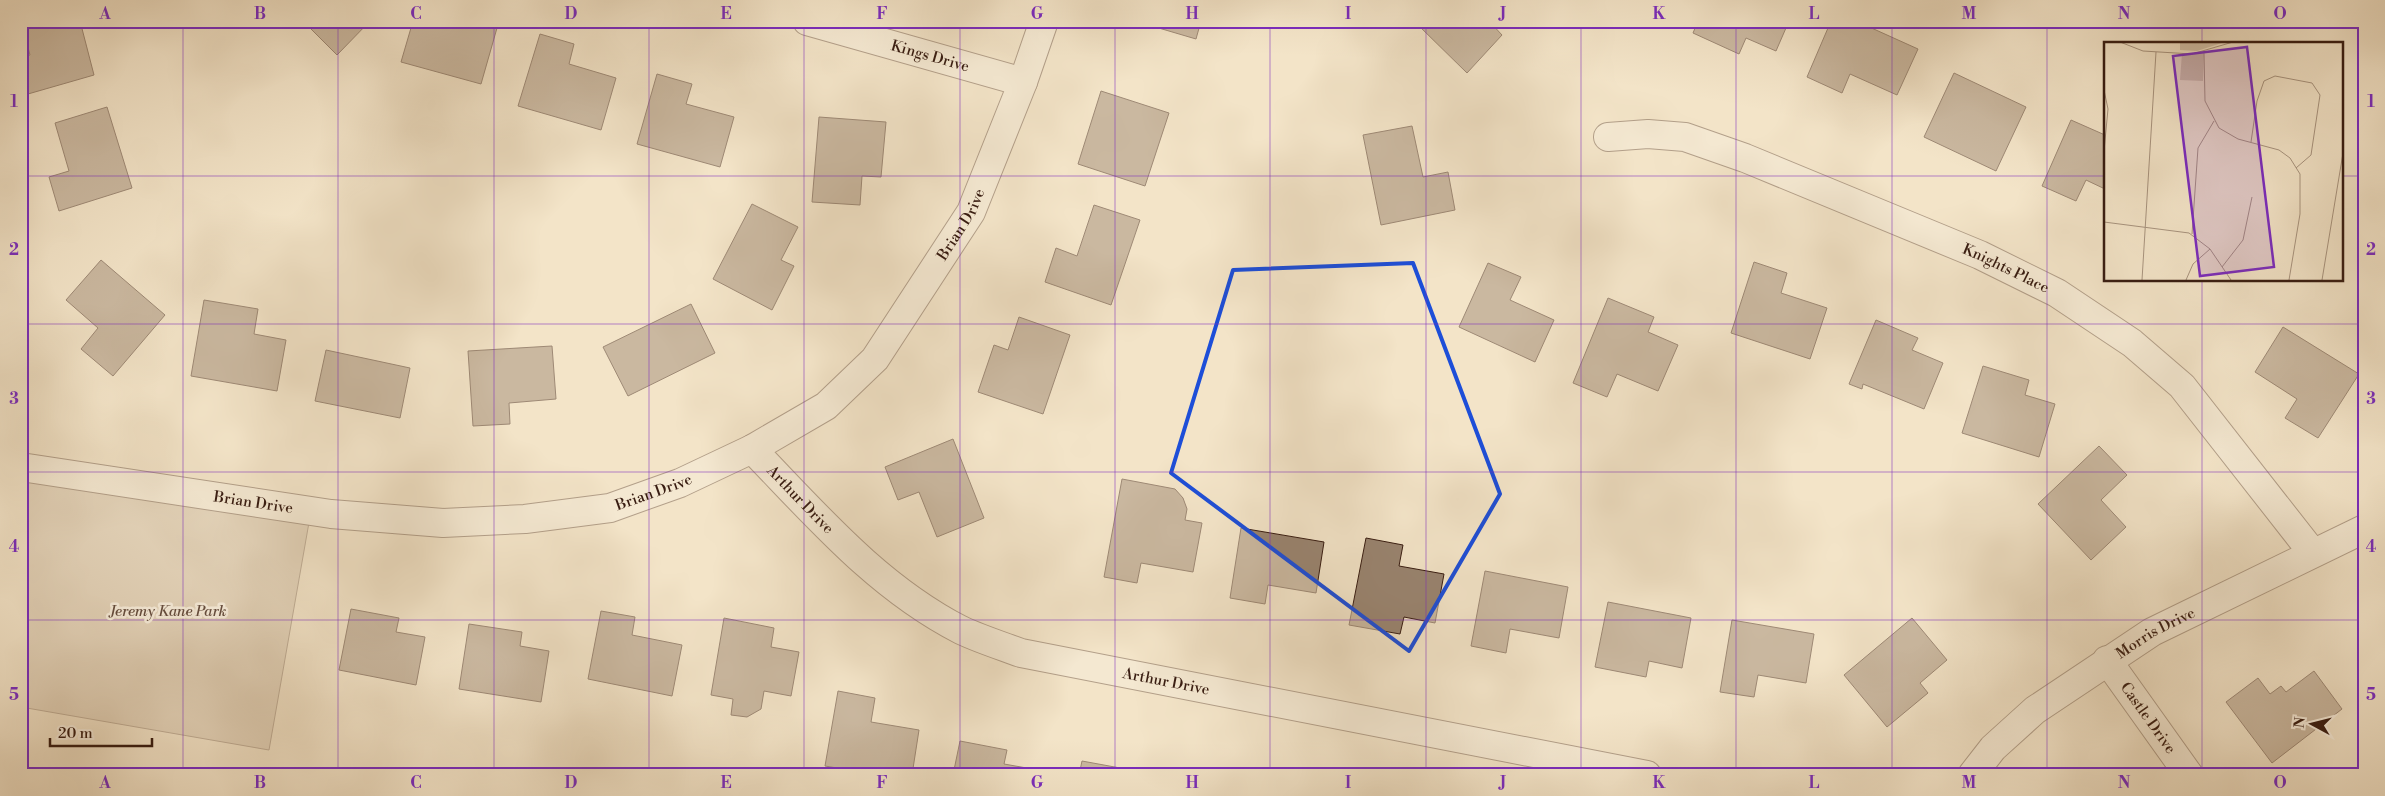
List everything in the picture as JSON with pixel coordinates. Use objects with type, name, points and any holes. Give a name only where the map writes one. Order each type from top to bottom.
[{"type":"street","name":"Kings Drive","points":[[806,21],[1023,82]]},
{"type":"street","name":"Brian Drive","points":[[21,467],[325,513],[443,523],[526,519],[610,508],[680,483],[752,449],[826,406],[875,359],[971,212],[1023,82],[1044,21]]},
{"type":"street","name":"Knights Place","points":[[1608,137],[1648,134],[1685,137],[1745,158],[1980,255],[2057,293],[2132,343],[2182,386],[2312,552]]},
{"type":"street","name":"Arthur Drive","points":[[752,449],[861,561],[912,601],[962,630],[1022,654],[1647,775]]},
{"type":"street","name":"Morris Drive","points":[[1972,775],[1992,748],[2035,710],[2107,660],[2152,632],[2364,528]]},
{"type":"street","name":"Castle Drive","points":[[2107,660],[2189,775]]},
{"type":"highlighted area","points":[[1413,263],[1500,494],[1409,651],[1171,473],[1233,270]]},
{"type":"green space","name":"Jeremy Kane Park","points":[[21,467],[311,511],[269,750],[21,707]]},
{"type":"building","points":[[21,21],[80,21],[94,75],[21,96],[21,57],[30,55]]},
{"type":"building","points":[[303,21],[370,21],[337,55]]},
{"type":"building","points":[[413,21],[447,23],[448,21],[499,21],[481,84],[401,62]]},
{"type":"building","points":[[1135,21],[1201,21],[1196,39]]},
{"type":"building","points":[[1420,21],[1489,21],[1502,35],[1467,73],[1417,24]]},
{"type":"building","points":[[1698,21],[1789,21],[1776,51],[1746,38],[1739,54],[1693,33]]},
{"type":"building","points":[[1831,21],[1856,21],[1918,49],[1897,95],[1850,74],[1842,93],[1807,77]]},
{"type":"building","points":[[540,34],[574,44],[569,64],[616,78],[601,130],[518,106]]},
{"type":"building","points":[[1954,73],[2026,107],[1996,171],[1924,137]]},
{"type":"building","points":[[657,74],[692,84],[686,104],[734,117],[720,167],[637,144]]},
{"type":"building","points":[[1101,91],[1169,113],[1145,186],[1078,164]]},
{"type":"building","points":[[107,107],[132,188],[59,211],[49,177],[69,171],[55,123]]},
{"type":"building","points":[[819,117],[886,122],[881,177],[862,176],[860,205],[812,202]]},
{"type":"building","points":[[2071,120],[2104,135],[2104,189],[2086,180],[2076,201],[2042,186]]},
{"type":"building","points":[[1412,126],[1423,177],[1448,172],[1455,210],[1381,225],[1363,135]]},
{"type":"building","points":[[752,204],[798,227],[781,260],[794,266],[772,310],[713,279]]},
{"type":"building","points":[[1094,205],[1140,220],[1111,305],[1045,282],[1056,248],[1077,256]]},
{"type":"building","points":[[101,260],[165,315],[113,376],[81,349],[98,328],[66,300]]},
{"type":"building","points":[[1754,262],[1787,273],[1781,293],[1827,308],[1810,359],[1731,333]]},
{"type":"building","points":[[1488,263],[1521,277],[1510,300],[1554,320],[1535,362],[1459,327]]},
{"type":"building","points":[[1608,298],[1654,317],[1648,332],[1678,345],[1658,391],[1617,374],[1607,397],[1573,383]]},
{"type":"building","points":[[204,300],[258,309],[254,334],[286,340],[277,391],[191,376]]},
{"type":"building","points":[[691,304],[715,353],[628,396],[603,347]]},
{"type":"building","points":[[1019,317],[1070,335],[1043,414],[978,392],[994,345],[1008,350]]},
{"type":"building","points":[[1876,320],[1918,338],[1912,350],[1943,363],[1924,409],[1863,384],[1862,389],[1849,384]]},
{"type":"building","points":[[2283,327],[2359,374],[2318,438],[2285,418],[2297,399],[2255,372]]},
{"type":"building","points":[[552,346],[556,399],[509,403],[510,424],[473,426],[468,351]]},
{"type":"building","points":[[326,350],[410,368],[400,418],[315,401]]},
{"type":"building","points":[[1983,366],[2029,380],[2025,395],[2055,404],[2039,457],[1962,433]]},
{"type":"building","points":[[953,439],[984,518],[937,537],[919,492],[898,500],[885,467]]},
{"type":"building","points":[[2099,446],[2127,475],[2101,500],[2126,527],[2091,560],[2038,504]]},
{"type":"building","points":[[1122,479],[1175,489],[1183,498],[1187,509],[1185,520],[1202,523],[1193,572],[1141,563],[1137,583],[1104,577]]},
{"type":"building","points":[[1241,528],[1324,542],[1316,593],[1268,585],[1265,604],[1230,598]]},
{"type":"building","points":[[1366,538],[1403,545],[1399,566],[1444,574],[1435,623],[1404,617],[1400,634],[1349,625]]},
{"type":"building","points":[[1485,571],[1568,587],[1559,638],[1510,629],[1506,653],[1471,646]]},
{"type":"building","points":[[1608,602],[1691,618],[1682,668],[1649,661],[1646,677],[1595,667]]},
{"type":"building","points":[[351,609],[399,618],[396,632],[425,637],[416,685],[339,670]]},
{"type":"building","points":[[601,611],[635,617],[632,635],[682,645],[672,696],[588,679]]},
{"type":"building","points":[[724,618],[774,628],[771,647],[799,652],[791,696],[764,691],[761,709],[747,717],[731,715],[733,699],[711,695]]},
{"type":"building","points":[[1912,618],[1947,660],[1920,683],[1928,693],[1887,727],[1844,675]]},
{"type":"building","points":[[1732,620],[1814,634],[1806,683],[1758,675],[1754,697],[1720,692]]},
{"type":"building","points":[[469,624],[522,632],[520,646],[549,651],[541,702],[459,689]]},
{"type":"building","points":[[2314,671],[2342,709],[2272,763],[2226,702],[2258,678],[2270,694],[2281,686],[2286,692]]},
{"type":"building","points":[[838,691],[875,698],[871,722],[919,730],[912,775],[879,775],[825,766]]},
{"type":"building","points":[[960,741],[1007,750],[1004,764],[1038,770],[1037,775],[953,775]]},
{"type":"building","points":[[1082,761],[1131,770],[1130,775],[1079,775]]}]
